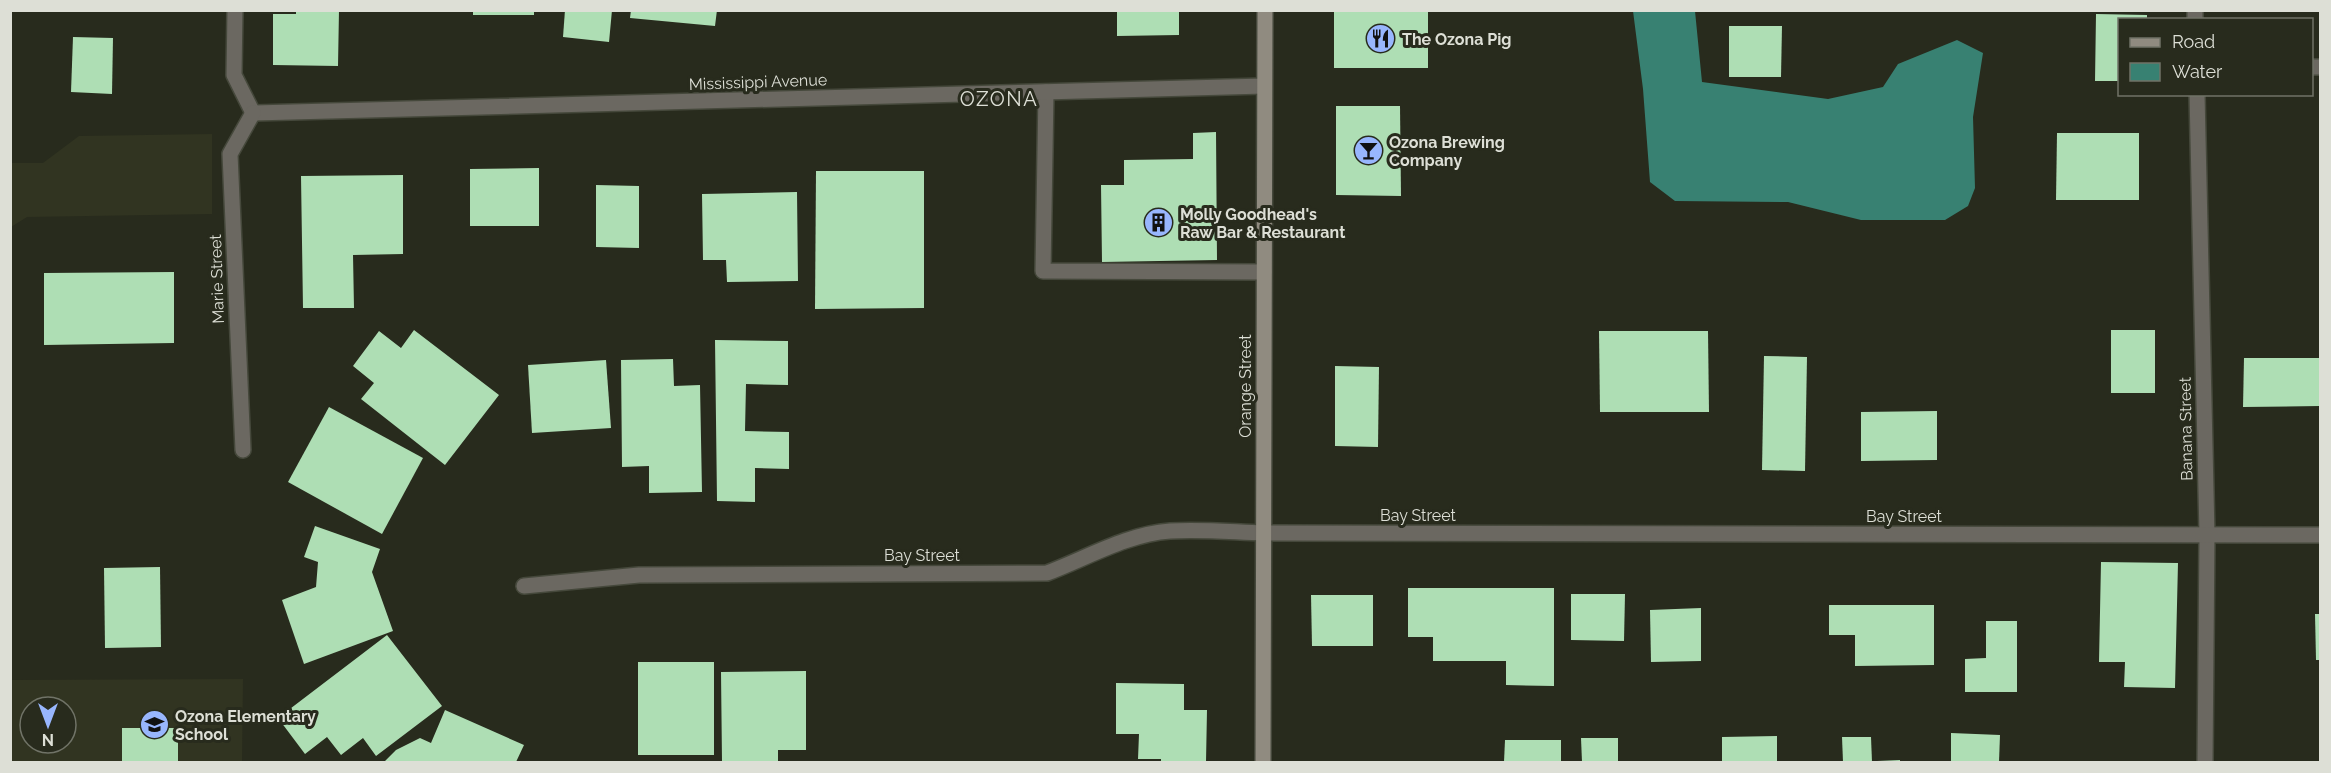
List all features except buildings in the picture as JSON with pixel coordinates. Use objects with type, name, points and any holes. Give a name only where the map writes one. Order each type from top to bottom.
[{"type":"street","points":[[235,10],[234,75],[253,113]]},
{"type":"street","name":"Orange Street","points":[[1263,762],[1265,10]]},
{"type":"street","name":"Mississippi Avenue","points":[[253,113],[1264,86]]},
{"type":"street","points":[[1046,92],[1043,271],[1264,272]]},
{"type":"street","name":"Banana Street","points":[[2197,96],[2207,535],[2205,762]]},
{"type":"street","name":"Marie Street","points":[[243,450],[230,154],[253,113]]},
{"type":"street","name":"Bay Street","points":[[524,586],[639,574],[1047,573],[1124,541],[1168,531],[2320,535]]},
{"type":"shaded area","points":[[212,134],[212,214],[27,217],[11,227],[11,163],[43,163],[79,136]]},
{"type":"shaded area","name":"Ozona Elementary School","points":[[243,679],[242,762],[11,762],[10,680]]},
{"type":"water","points":[[1633,11],[1695,11],[1702,82],[1828,99],[1883,87],[1898,64],[1957,40],[1983,53],[1973,117],[1975,188],[1968,206],[1945,220],[1861,220],[1788,202],[1675,201],[1650,182],[1643,89]]},
{"type":"place","name":"The Ozona Pig","points":[[1381,39]]},
{"type":"place","name":"Ozona Brewing Company","points":[[1368,151]]},
{"type":"place","name":"Molly Goodhead's Raw Bar & Restaurant","points":[[1159,223]]},
{"type":"place","name":"Ozona Elementary School","points":[[154,725]]},
{"type":"district","name":"OZONA","points":[[999,99]]}]
